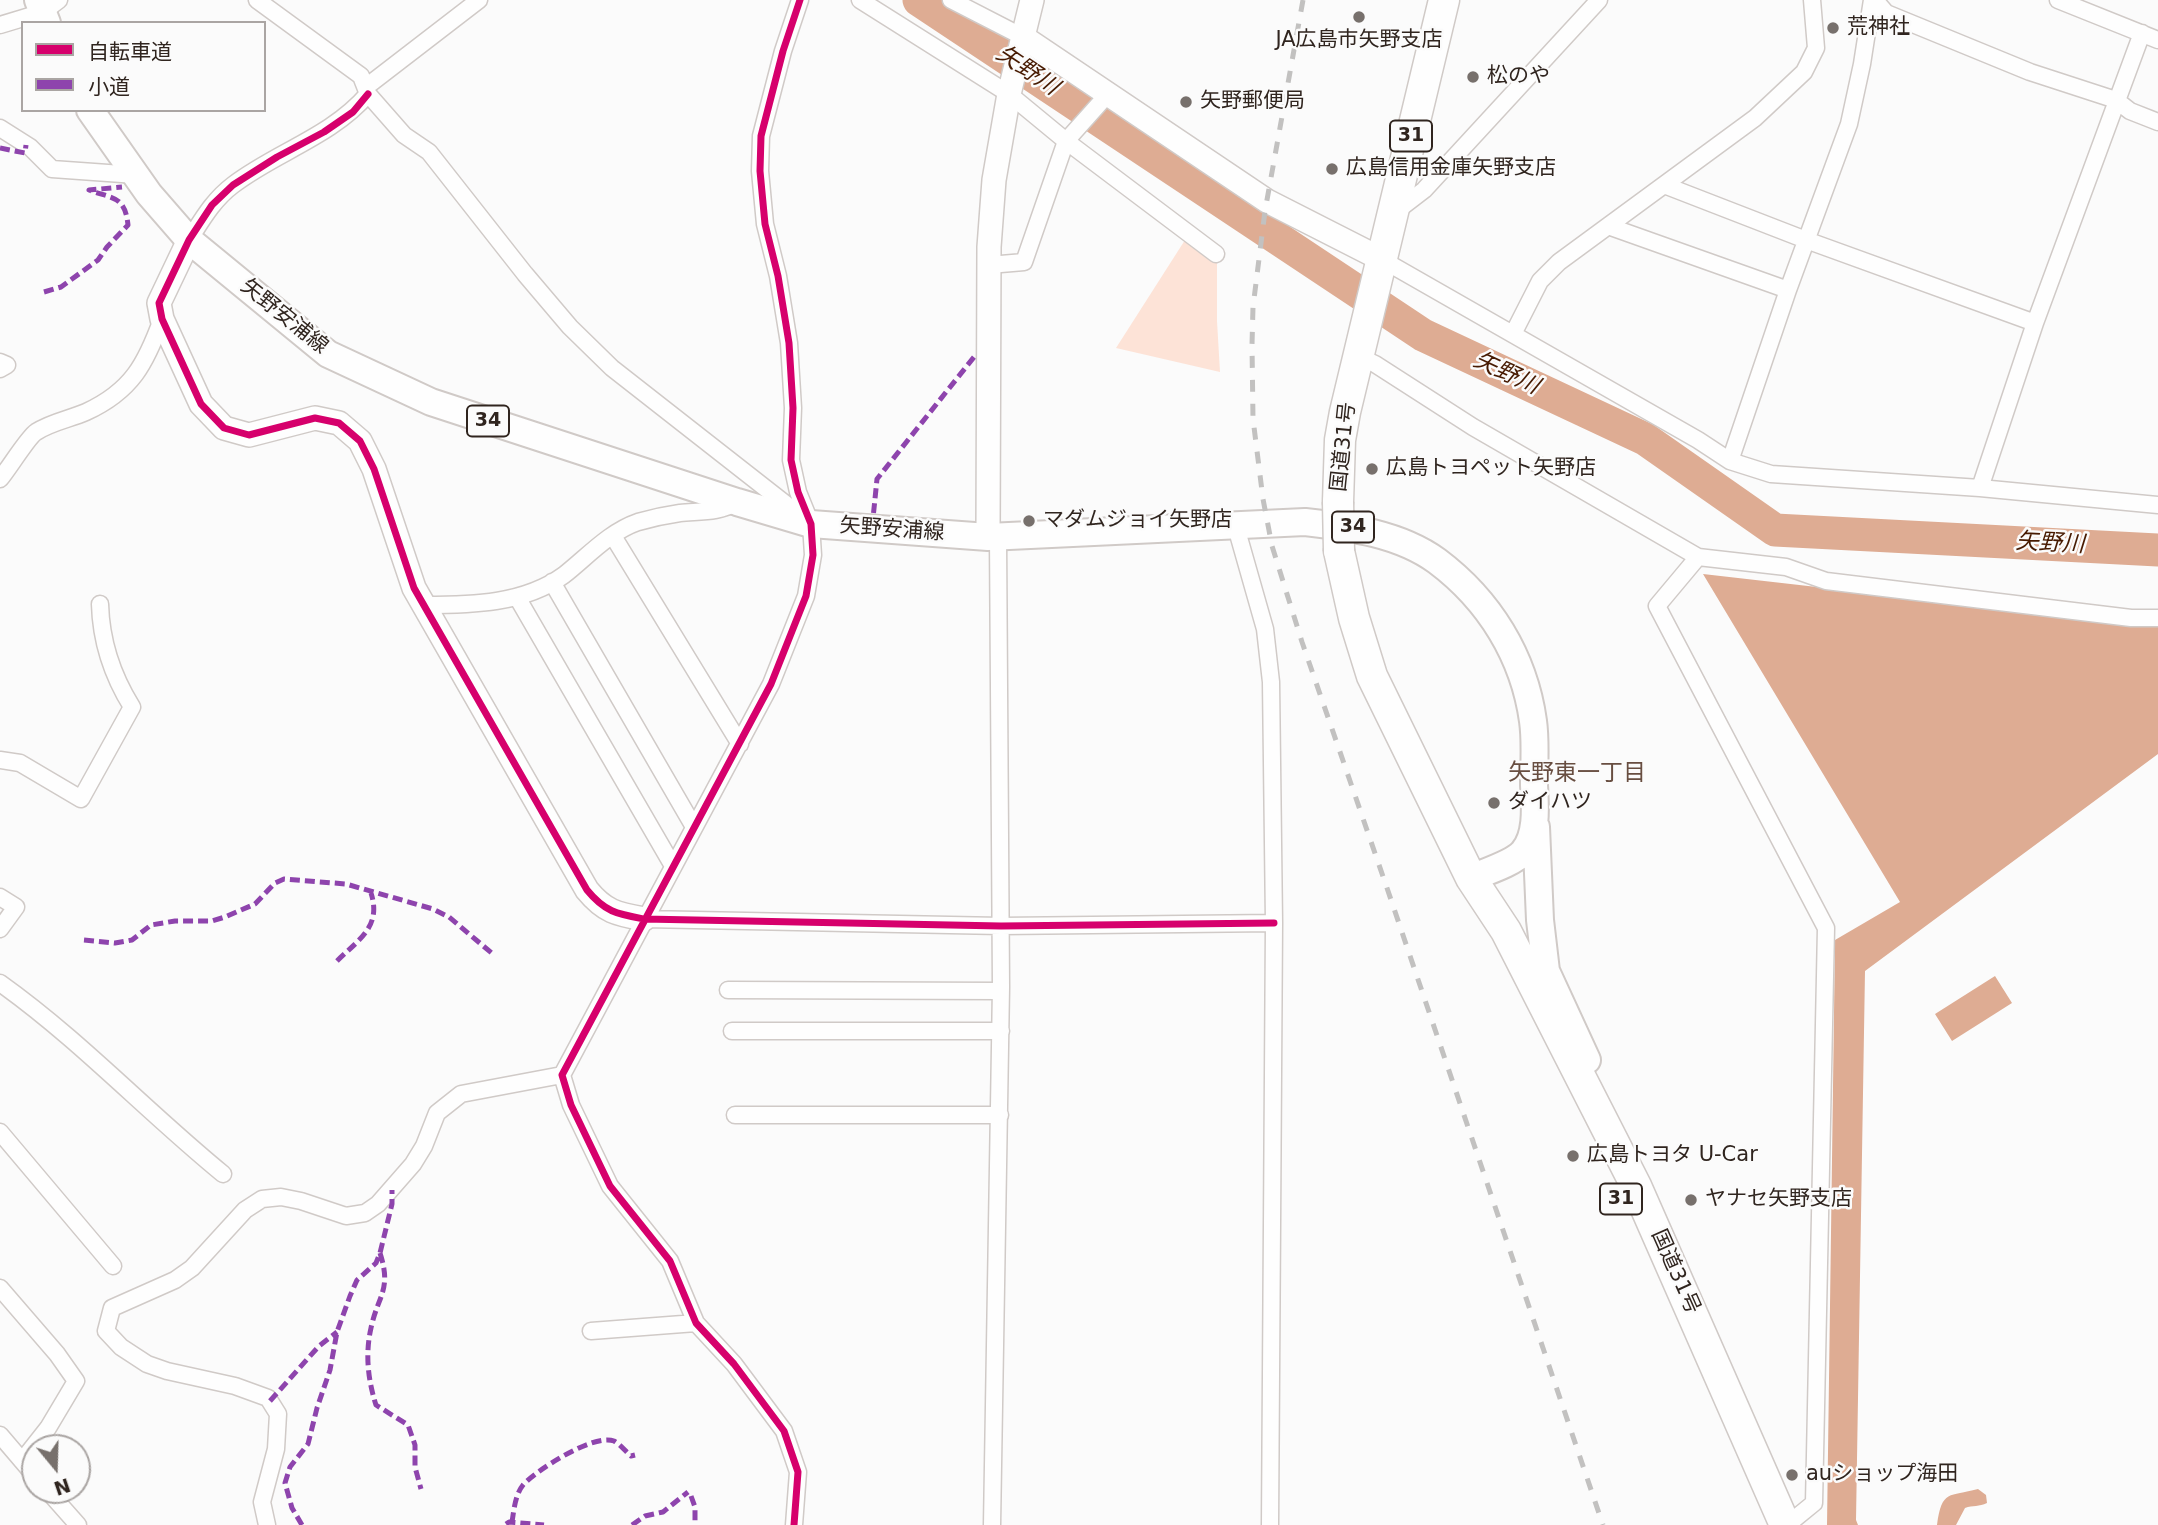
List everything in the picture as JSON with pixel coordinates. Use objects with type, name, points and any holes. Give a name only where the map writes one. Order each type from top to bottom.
[{"type":"highway","name":"国道31号","points":[[1444,0],[1359,349],[1340,440],[1339,551],[1354,618],[1372,676],[1471,878],[1506,931],[1636,1186],[1786,1525]]},
{"type":"highway","name":"国道31号","points":[[1471,878],[1490,936],[1624,1204],[1763,1525]]},
{"type":"main road","name":"矢野安浦線","points":[[91,112],[136,175],[188,240],[328,354],[431,402],[811,524],[993,537],[1305,522],[1355,528],[1398,542],[1434,559],[1464,584],[1491,614],[1506,638],[1526,688],[1534,722],[1535,805],[1532,837],[1523,853],[1471,878]]},
{"type":"main road","name":"34","points":[[1535,805],[1546,971],[1598,1084],[1636,1186]]},
{"type":"street","points":[[257,0],[349,65],[360,76],[367,91],[404,135],[429,152],[525,274],[570,327],[603,360],[811,524]]},
{"type":"street","points":[[479,0],[367,91],[353,112],[233,186],[212,205],[188,240],[159,303],[162,319],[201,404],[224,428],[249,435],[315,418],[339,423],[360,441],[374,469],[414,588],[587,890],[598,904],[616,914],[644,919],[1001,926],[1273,923]]},
{"type":"street","points":[[794,1525],[798,1472],[784,1431],[734,1364],[696,1323],[670,1261],[610,1186],[570,1105],[562,1075],[771,684],[806,596],[813,555],[811,524],[797,492],[791,460],[793,408],[789,343],[778,276],[765,224],[760,171],[761,136],[783,51],[800,0]]},
{"type":"street","points":[[860,0],[1010,90],[1066,141],[1216,254]]},
{"type":"street","points":[[951,0],[1108,94],[1267,201],[1380,266],[1514,334],[1730,461],[1771,474],[1980,488],[2158,505]]},
{"type":"street","points":[[992,1525],[1001,926],[989,265],[994,180],[1010,90],[1032,0]]},
{"type":"street","points":[[1392,214],[1424,190],[1599,0]]},
{"type":"street","points":[[1514,334],[1540,281],[1559,262],[1755,118],[1804,72],[1816,48],[1812,0]]},
{"type":"street","points":[[1873,0],[1886,13],[2030,72],[2116,100],[2130,111],[2158,122]]},
{"type":"street","points":[[1730,461],[1788,290],[1849,124],[1873,0]]},
{"type":"street","points":[[2058,0],[2158,40]]},
{"type":"street","points":[[0,25],[47,9]]},
{"type":"street","points":[[1980,488],[2035,323],[2142,33]]},
{"type":"street","points":[[989,265],[1024,262],[1066,141],[1108,94]]},
{"type":"street","points":[[0,128],[14,135],[52,169],[136,175]]},
{"type":"street","points":[[1664,185],[2035,323]]},
{"type":"street","points":[[1608,226],[1788,290]]},
{"type":"street","points":[[0,480],[33,433],[86,412],[119,393],[134,379],[162,319]]},
{"type":"street","points":[[1359,349],[1375,364],[1473,427],[1698,557],[1786,567],[1826,581],[2117,617],[2158,618]]},
{"type":"street","points":[[0,362],[7,365],[0,369]]},
{"type":"street","points":[[424,605],[488,602],[517,597],[552,582],[613,536],[635,523],[660,516],[711,512],[737,502]]},
{"type":"street","points":[[1236,527],[1265,629],[1271,682],[1273,923],[1270,1525]]},
{"type":"street","points":[[613,536],[740,744]]},
{"type":"street","points":[[1698,557],[1657,606],[1826,928],[1814,1503],[1786,1525]]},
{"type":"street","points":[[552,582],[694,827]]},
{"type":"street","points":[[517,597],[673,866]]},
{"type":"street","points":[[0,760],[20,763],[81,799],[132,707],[115,680],[100,629],[100,604]]},
{"type":"street","points":[[0,897],[16,906],[0,929]]},
{"type":"street","points":[[0,983],[32,1006],[223,1174]]},
{"type":"street","points":[[728,990],[1001,991]]},
{"type":"street","points":[[732,1031],[1001,1031]]},
{"type":"street","points":[[267,1525],[262,1502],[276,1449],[278,1414],[268,1398],[235,1386],[167,1371],[148,1364],[121,1347],[106,1331],[112,1308],[175,1280],[192,1268],[244,1210],[262,1199],[281,1197],[301,1201],[346,1216],[365,1213],[378,1204],[413,1164],[424,1146],[436,1113],[461,1094],[562,1075]]},
{"type":"street","points":[[735,1115],[1000,1115]]},
{"type":"street","points":[[0,1132],[113,1266]]},
{"type":"street","points":[[0,1288],[57,1354],[76,1381],[43,1434]]},
{"type":"street","points":[[591,1331],[696,1323]]},
{"type":"street","points":[[0,1434],[21,1460]]},
{"type":"street","points":[[59,1504],[78,1525]]},
{"type":"shaded area","points":[[1185,240],[1217,263],[1220,372],[1116,348]]},
{"type":"shaded area","points":[[1703,574],[2158,626],[2158,754],[1865,971],[1858,1525],[1827,1525],[1835,940],[1900,902]]},
{"type":"shaded area","points":[[1995,976],[2012,1003],[1952,1041],[1935,1014]]},
{"type":"shaded area","points":[[1978,1489],[1986,1495],[1987,1503],[1965,1508],[1956,1525],[1937,1525],[1941,1505],[1948,1496]]},
{"type":"waterway","name":"矢野川","points":[[919,0],[1423,335],[1645,439],[1775,530],[2158,550]]},
{"type":"railway","points":[[1303,0],[1265,211],[1253,307],[1253,419],[1272,546],[1302,642],[1603,1525]]},
{"type":"marked path","points":[[0,148],[25,153],[26,145]]},
{"type":"marked path","points":[[44,292],[61,287],[98,260],[128,225],[120,203],[89,190],[122,187]]},
{"type":"marked path","points":[[872,528],[877,479],[974,357]]},
{"type":"marked path","points":[[84,940],[115,943],[132,940],[151,925],[175,921],[212,921],[255,904],[275,883],[284,879],[346,884],[433,909],[449,917],[494,955]]},
{"type":"marked path","points":[[337,961],[371,924],[374,905],[371,893]]},
{"type":"marked path","points":[[302,1525],[292,1508],[285,1483],[290,1467],[308,1444],[330,1370],[337,1332],[350,1296],[357,1280],[376,1263],[380,1253],[392,1204],[392,1190]]},
{"type":"marked path","points":[[380,1253],[385,1276],[369,1338],[369,1377],[376,1405],[408,1425],[415,1445],[415,1467],[421,1489]]},
{"type":"marked path","points":[[270,1401],[319,1346],[337,1332]]},
{"type":"marked path","points":[[512,1522],[523,1485],[539,1471],[566,1455],[605,1440],[614,1441],[631,1456],[635,1455]]},
{"type":"marked path","points":[[632,1525],[645,1516],[663,1512],[688,1492]]},
{"type":"marked path","points":[[691,1496],[695,1507],[695,1525]]},
{"type":"marked path","points":[[506,1524],[544,1525]]},
{"type":"cycle path","points":[[794,1525],[798,1472],[784,1431],[734,1364],[696,1323],[670,1261],[610,1186],[571,1105],[562,1075],[771,684],[806,596],[813,555],[811,524],[798,492],[791,460],[793,408],[789,343],[778,276],[765,224],[760,171],[761,136],[783,51],[800,0]]},
{"type":"cycle path","points":[[368,94],[353,112],[233,185],[212,205],[189,240],[159,303],[162,319],[201,404],[224,428],[249,435],[315,418],[339,423],[360,441],[374,469],[414,588],[587,890],[600,903],[619,913],[644,919],[1001,926],[1274,923]]},
{"type":"place","name":"JA広島市矢野支店","points":[[1359,17]]},
{"type":"place","name":"荒神社","points":[[1833,28]]},
{"type":"place","name":"松のや","points":[[1473,77]]},
{"type":"place","name":"矢野郵便局","points":[[1186,102]]},
{"type":"place","name":"広島信用金庫矢野支店","points":[[1332,169]]},
{"type":"place","name":"広島トヨペット矢野店","points":[[1372,469]]},
{"type":"place","name":"マダムジョイ矢野店","points":[[1029,521]]},
{"type":"place","name":"ダイハツ","points":[[1494,803]]},
{"type":"place","name":"広島トヨタ U-Car","points":[[1573,1156]]},
{"type":"place","name":"ヤナセ矢野支店","points":[[1691,1200]]},
{"type":"place","name":"auショップ海田","points":[[1792,1475]]},
{"type":"district","name":"矢野東一丁目","points":[[1577,774]]}]
